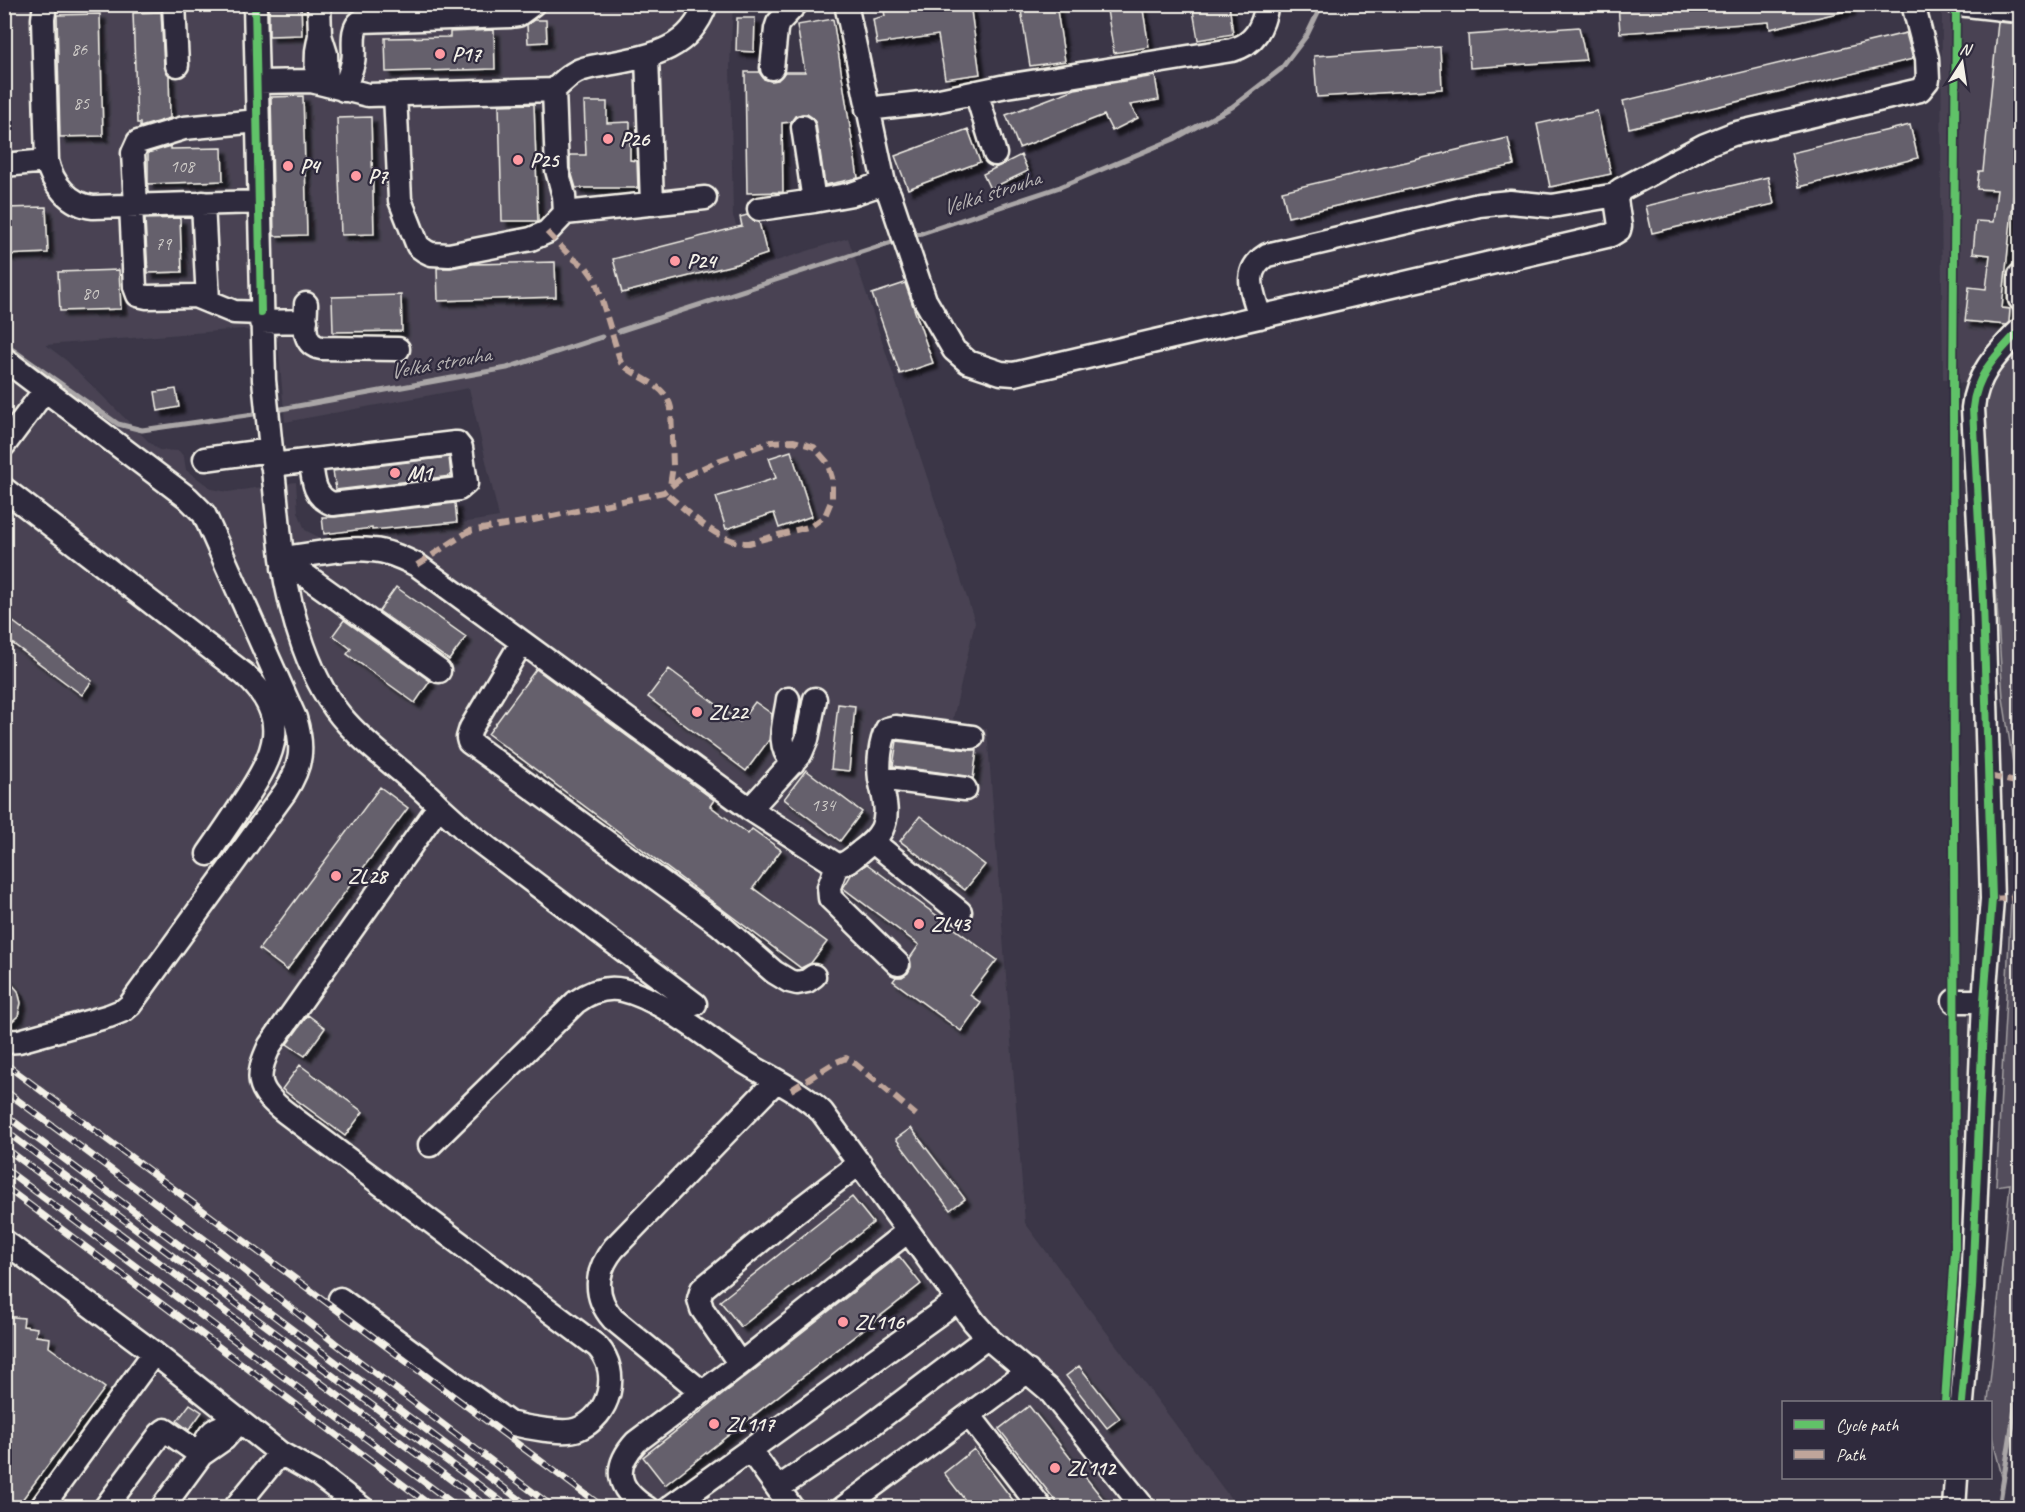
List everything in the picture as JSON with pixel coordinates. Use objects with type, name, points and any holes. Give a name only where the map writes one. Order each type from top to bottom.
[{"type":"street","points":[[45,4],[43,19],[47,161],[53,179],[77,204],[93,207],[259,202]]},
{"type":"street","points":[[174,4],[177,65]]},
{"type":"street","points":[[255,4],[264,380],[283,563],[301,638],[320,684],[335,710],[358,735],[414,780],[472,836],[695,1004]]},
{"type":"street","points":[[319,4],[320,36],[316,51],[329,86]]},
{"type":"street","points":[[329,86],[354,61],[354,31],[358,23],[479,11],[518,15],[533,4]]},
{"type":"street","points":[[258,82],[329,86],[362,94],[554,90],[578,70],[647,56],[665,50],[691,32],[699,22],[706,4]]},
{"type":"street","points":[[772,68],[778,23],[796,4]]},
{"type":"street","points":[[846,4],[884,183],[933,316],[957,354],[968,362],[1006,374],[1084,358],[1611,235],[1619,230],[1620,226],[1616,195]]},
{"type":"street","points":[[867,109],[930,102],[976,92],[1242,47],[1256,35],[1267,4]]},
{"type":"street","points":[[1260,317],[1251,287],[1251,274],[1256,263],[1267,255],[1479,205],[1510,202],[1551,206],[1616,195],[1620,190],[1690,152],[1733,134],[1920,90],[1926,86],[1929,72],[1914,4]]},
{"type":"street","points":[[1958,4],[2020,11]]},
{"type":"street","points":[[647,56],[652,204]]},
{"type":"street","points":[[554,90],[557,170],[564,196],[565,213]]},
{"type":"street","points":[[976,92],[995,154]]},
{"type":"street","points":[[395,94],[400,200],[418,246],[424,251],[440,256],[449,255],[531,239],[547,232],[565,213],[705,198]]},
{"type":"street","points":[[258,121],[184,128],[138,142],[133,153],[135,287],[138,295],[147,297],[189,296],[234,312],[261,317],[306,312],[308,341],[318,348],[398,349]]},
{"type":"street","points":[[803,127],[814,201]]},
{"type":"street","points":[[4,165],[47,161]]},
{"type":"street","points":[[759,209],[852,194],[884,183]]},
{"type":"street","points":[[203,203],[208,301]]},
{"type":"street","points":[[2020,275],[2020,299]]},
{"type":"street","points":[[1962,1401],[1972,1288],[1984,1001],[1992,899],[1983,601],[1973,408],[1978,383],[1987,367],[1997,353],[2020,330]]},
{"type":"street","points":[[4,359],[188,498],[204,514],[295,718],[301,747],[291,782],[130,1005],[109,1016],[19,1041],[4,1042]]},
{"type":"street","points":[[4,445],[45,390]]},
{"type":"street","points":[[205,459],[272,457],[311,460],[457,444],[461,448],[465,483],[459,489],[333,504],[326,501],[315,489],[311,460]]},
{"type":"street","points":[[4,489],[244,674],[260,690],[267,702],[274,729],[271,754],[261,774],[208,854]]},
{"type":"street","points":[[283,563],[357,550],[388,553],[417,565],[750,809],[837,865],[847,862],[873,842],[883,827],[886,818],[880,763],[884,735],[890,727],[972,736]]},
{"type":"street","points":[[283,563],[305,575],[439,671]]},
{"type":"street","points":[[522,642],[471,729],[469,742],[719,924],[774,972],[797,983],[807,981],[814,976]]},
{"type":"street","points":[[788,699],[782,746],[793,763]]},
{"type":"street","points":[[750,809],[793,763],[804,746],[815,699]]},
{"type":"street","points":[[880,778],[965,789]]},
{"type":"street","points":[[340,1299],[509,1423],[565,1431],[577,1430],[596,1416],[608,1396],[610,1366],[607,1356],[598,1347],[285,1112],[269,1096],[260,1080],[260,1069],[270,1045],[439,806]]},
{"type":"street","points":[[873,842],[960,912]]},
{"type":"street","points":[[837,865],[829,887],[830,898],[898,964]]},
{"type":"street","points":[[430,1145],[566,1010],[587,994],[597,990],[621,990],[653,1001],[702,1035],[814,1104],[860,1163],[958,1300],[988,1337],[1055,1396],[1144,1508]]},
{"type":"street","points":[[1954,1002],[1984,1001]]},
{"type":"street","points":[[702,1392],[613,1319],[604,1308],[601,1299],[600,1272],[614,1248],[776,1081]]},
{"type":"street","points":[[740,1364],[702,1309],[699,1299],[702,1289],[860,1163]]},
{"type":"street","points":[[647,1508],[623,1486],[620,1475],[621,1462],[636,1442],[740,1364],[908,1232]]},
{"type":"street","points":[[4,1241],[154,1353],[280,1453],[319,1475],[362,1508]]},
{"type":"street","points":[[669,1508],[958,1300]]},
{"type":"street","points":[[778,1488],[862,1432],[988,1337]]},
{"type":"street","points":[[41,1508],[154,1353]]},
{"type":"street","points":[[843,1508],[1028,1371]]},
{"type":"street","points":[[969,1415],[1041,1508]]},
{"type":"street","points":[[162,1508],[201,1455],[224,1439],[240,1421]]},
{"type":"street","points":[[105,1508],[162,1432],[170,1432],[201,1455]]},
{"type":"street","points":[[750,1450],[792,1508]]},
{"type":"street","points":[[235,1508],[280,1453]]},
{"type":"street","points":[[1954,1508],[1956,1479]]},
{"type":"shaded area","points":[[5,5],[733,5],[730,65],[733,216],[751,269],[848,238],[975,622],[953,719],[987,729],[1025,1223],[1237,1507],[5,1508]],"holes":[[[243,329],[278,341],[285,422],[469,388],[499,517],[341,542],[322,539],[305,530],[298,512],[296,482],[228,492],[212,489],[186,470],[184,457],[179,451],[159,450],[67,361],[46,345]]]},
{"type":"shaded area","points":[[1942,5],[2020,5],[2020,684],[1983,388],[1943,379]]},
{"type":"shaded area","points":[[2020,345],[2020,1395],[2004,1484],[1992,1437],[1992,1401],[1988,1401],[2010,1184],[1996,1186],[2017,789],[2003,698],[1983,388]]},
{"type":"building","points":[[269,4],[301,4],[302,35],[269,36]]},
{"type":"building","points":[[927,4],[970,4],[980,74],[945,79],[938,35],[877,44],[873,19],[885,16],[884,11]]},
{"type":"building","points":[[1020,4],[1056,4],[1065,61],[1030,66]]},
{"type":"building","points":[[1106,4],[1142,4],[1149,47],[1114,53]]},
{"type":"building","points":[[1192,4],[1229,4],[1233,34],[1198,40]]},
{"type":"building","points":[[1618,4],[1849,4],[1850,10],[1770,29],[1769,22],[1620,33]]},
{"type":"building","points":[[161,12],[164,66],[169,75],[170,118],[140,127],[140,123],[137,123],[133,13]]},
{"type":"building","points":[[100,14],[103,136],[60,137],[57,15]]},
{"type":"building","points":[[737,18],[755,18],[754,52],[736,51]]},
{"type":"building","points":[[833,19],[858,178],[825,185],[816,124],[813,118],[802,114],[795,116],[791,122],[782,123],[783,192],[747,193],[745,72],[759,72],[764,79],[771,81],[778,80],[785,72],[805,72],[797,25]]},
{"type":"building","points":[[534,20],[546,20],[547,42],[528,43],[527,25]]},
{"type":"building","points":[[1998,22],[2020,24],[2020,132],[2002,308],[2010,309],[2009,322],[2006,325],[1965,321],[1969,287],[1986,289],[1990,255],[1973,253],[1976,221],[1993,222],[1997,190],[1977,189],[1979,171],[1983,171]]},
{"type":"building","points":[[1579,27],[1586,60],[1470,68],[1468,35]]},
{"type":"building","name":"P17","points":[[494,30],[495,69],[386,72],[385,38],[450,37],[450,32]]},
{"type":"building","points":[[1906,33],[1913,59],[1629,128],[1623,101]]},
{"type":"building","points":[[1440,47],[1442,89],[1317,97],[1314,56]]},
{"type":"building","points":[[1155,76],[1159,100],[1130,105],[1138,118],[1112,131],[1104,115],[1019,148],[1006,115],[1075,89]]},
{"type":"building","name":"P4","points":[[303,96],[307,235],[274,236],[271,97]]},
{"type":"building","name":"P26","points":[[584,102],[607,102],[607,123],[630,122],[630,160],[637,161],[638,188],[576,188],[570,168],[570,155],[586,155]]},
{"type":"building","name":"P25","points":[[534,104],[538,221],[502,221],[499,105]]},
{"type":"building","points":[[1597,111],[1611,174],[1550,187],[1537,124]]},
{"type":"building","name":"P7","points":[[371,117],[374,234],[341,235],[337,118]]},
{"type":"building","points":[[1910,125],[1918,158],[1799,187],[1791,153]]},
{"type":"building","points":[[968,129],[980,162],[908,189],[895,156]]},
{"type":"building","points":[[1508,138],[1514,165],[1288,217],[1282,191]]},
{"type":"building","points":[[171,146],[171,149],[222,148],[223,181],[148,184],[148,153]]},
{"type":"building","points":[[1021,155],[1028,171],[990,189],[983,174]]},
{"type":"building","points":[[1768,177],[1774,204],[1652,233],[1646,206]]},
{"type":"building","points":[[46,207],[48,253],[4,255],[4,208]]},
{"type":"building","name":"P24","points":[[747,215],[753,221],[759,222],[767,254],[737,264],[622,293],[613,259],[742,226],[740,217]]},
{"type":"building","points":[[180,218],[182,272],[148,273],[145,219]]},
{"type":"building","points":[[555,262],[556,297],[438,301],[437,268],[473,264]]},
{"type":"building","points":[[119,270],[121,309],[60,311],[58,272]]},
{"type":"building","points":[[905,283],[933,363],[900,374],[872,294]]},
{"type":"building","points":[[401,295],[402,331],[333,332],[332,297]]},
{"type":"building","points":[[176,389],[179,407],[158,411],[155,392]]},
{"type":"building","points":[[791,451],[812,516],[779,528],[774,513],[726,529],[716,497],[776,478],[769,458]]},
{"type":"building","points":[[449,457],[451,476],[336,490],[333,471]]},
{"type":"building","points":[[455,503],[457,522],[324,534],[322,517]]},
{"type":"building","points":[[396,587],[466,637],[449,660],[379,611]]},
{"type":"building","points":[[4,615],[92,681],[82,695],[4,637]]},
{"type":"building","points":[[344,620],[430,681],[415,703],[347,654],[351,649],[333,635]]},
{"type":"building","points":[[536,669],[714,800],[710,806],[748,834],[752,829],[781,850],[753,888],[827,942],[811,963],[801,968],[488,734]]},
{"type":"building","name":"ZL22","points":[[669,669],[740,722],[755,702],[772,714],[769,740],[746,771],[648,697]]},
{"type":"building","points":[[838,704],[855,706],[849,771],[831,769]]},
{"type":"building","points":[[897,741],[977,750],[973,779],[967,776],[893,766]]},
{"type":"building","points":[[806,770],[862,812],[840,841],[784,799]]},
{"type":"building","name":"ZL28","points":[[380,787],[408,808],[287,970],[259,949]]},
{"type":"building","points":[[920,816],[985,865],[965,890],[900,841]]},
{"type":"building","name":"ZL43","points":[[867,864],[997,960],[970,995],[981,1003],[961,1031],[893,981],[896,977],[902,977],[908,973],[911,967],[910,958],[919,945],[843,888],[851,875]]},
{"type":"building","points":[[4,975],[18,991],[21,1003],[18,1016],[4,1028]]},
{"type":"building","points":[[308,1015],[325,1028],[305,1056],[287,1044]]},
{"type":"building","points":[[300,1065],[363,1112],[345,1136],[282,1089]]},
{"type":"building","points":[[911,1128],[965,1199],[950,1210],[896,1139]]},
{"type":"building","points":[[852,1197],[873,1223],[741,1327],[720,1301]]},
{"type":"building","points":[[899,1256],[921,1284],[665,1485],[643,1457]]},
{"type":"building","points":[[4,1316],[24,1318],[23,1326],[37,1328],[36,1336],[50,1338],[49,1347],[105,1388],[16,1508],[4,1508]]},
{"type":"building","points":[[1079,1366],[1120,1418],[1107,1428],[1066,1376]]},
{"type":"building","points":[[190,1404],[202,1412],[189,1430],[177,1421]]},
{"type":"building","name":"ZL112","points":[[1029,1406],[1110,1508],[1061,1508],[999,1429]]},
{"type":"building","points":[[974,1449],[1019,1508],[971,1508],[944,1473]]},
{"type":"waterway","name":"Velká strouha","points":[[910,237],[1060,187],[1174,139],[1232,107],[1281,69],[1307,35],[1322,4]]},
{"type":"waterway","name":"Velká strouha","points":[[619,331],[898,240]]},
{"type":"waterway","name":"Velká strouha","points":[[281,409],[507,368],[602,337]]},
{"type":"waterway","name":"Velká strouha","points":[[13,350],[118,424],[142,430],[254,414]]},
{"type":"waterway","points":[[1999,1508],[2020,1376]]},
{"type":"railway","points":[[4,1063],[604,1508]]},
{"type":"railway","points":[[4,1090],[211,1244],[335,1343],[554,1508]]},
{"type":"railway","points":[[4,1114],[531,1508]]},
{"type":"railway","points":[[4,1130],[510,1508]]},
{"type":"railway","points":[[4,1147],[489,1508]]},
{"type":"railway","points":[[4,1168],[459,1508]]},
{"type":"railway","points":[[4,1186],[434,1508]]},
{"type":"marked path","points":[[547,232],[571,257],[586,267],[596,281],[621,363],[657,387],[668,399],[671,408],[673,466],[670,486]]},
{"type":"marked path","points":[[417,565],[469,531],[534,520],[664,492],[683,477],[718,461],[771,442],[794,441],[814,447],[827,462],[832,478],[832,499],[825,516],[811,526],[749,543],[726,538],[703,525],[664,492]]},
{"type":"marked path","points":[[1989,776],[2020,783]]},
{"type":"marked path","points":[[1992,899],[2020,897]]},
{"type":"marked path","points":[[791,1090],[846,1058],[916,1115]]},
{"type":"cycle path","points":[[255,4],[261,313]]},
{"type":"cycle path","points":[[1945,1401],[1955,1252],[1953,391],[1956,4]]},
{"type":"cycle path","points":[[1962,1401],[1972,1288],[1984,1001],[1992,899],[1983,601],[1973,408],[1983,374],[2020,330]]},
{"type":"place","name":"P17","points":[[440,54]]},
{"type":"place","name":"P26","points":[[608,139]]},
{"type":"place","name":"P25","points":[[518,160]]},
{"type":"place","name":"P4","points":[[288,166]]},
{"type":"place","name":"P7","points":[[356,176]]},
{"type":"place","name":"P24","points":[[675,261]]},
{"type":"place","name":"M1","points":[[395,473]]},
{"type":"place","name":"ZL22","points":[[697,712]]},
{"type":"place","name":"ZL28","points":[[336,876]]},
{"type":"place","name":"ZL43","points":[[919,924]]},
{"type":"place","name":"ZL116","points":[[843,1322]]},
{"type":"place","name":"ZL117","points":[[714,1424]]},
{"type":"place","name":"ZL112","points":[[1055,1468]]}]
